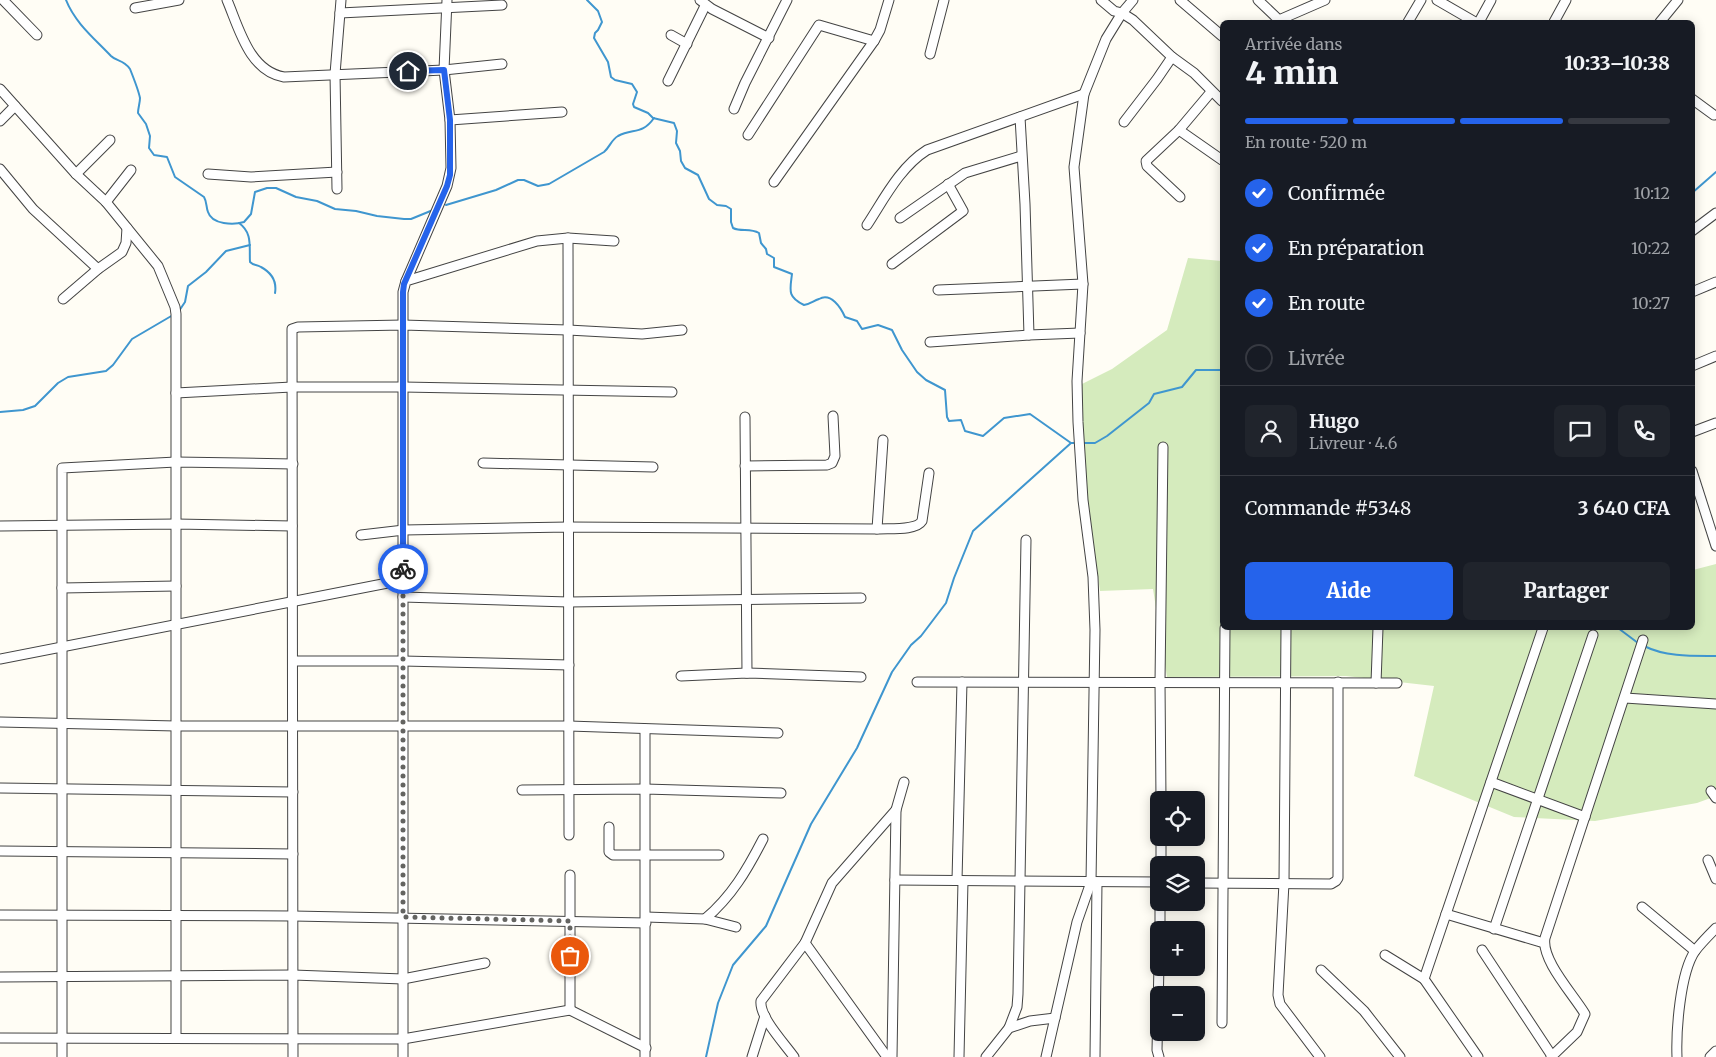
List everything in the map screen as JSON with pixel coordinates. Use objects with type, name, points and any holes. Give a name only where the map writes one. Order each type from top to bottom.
[{"type":"street","points":[[2,0],[37,35]]},
{"type":"street","points":[[136,8],[179,0]]},
{"type":"street","points":[[227,0],[246,44],[257,63],[262,68],[284,77],[444,70],[502,64]]},
{"type":"street","points":[[337,190],[335,74],[340,0]]},
{"type":"street","points":[[734,109],[744,83],[787,0]]},
{"type":"street","points":[[774,182],[874,42],[880,30],[889,0]]},
{"type":"street","points":[[930,54],[944,0]]},
{"type":"street","points":[[1101,0],[1114,11],[1122,13],[1133,20],[1172,57],[1194,73],[1220,99]]},
{"type":"street","points":[[1096,1057],[1093,577],[1084,500],[1078,422],[1077,381],[1083,284],[1074,167],[1084,94],[1106,40],[1122,13],[1133,0]]},
{"type":"street","points":[[1180,0],[1220,34]]},
{"type":"street","points":[[1258,0],[1278,20],[1325,0]]},
{"type":"street","points":[[1409,20],[1421,0]]},
{"type":"street","points":[[1437,0],[1472,20]]},
{"type":"street","points":[[1480,20],[1491,0]]},
{"type":"street","points":[[1555,20],[1566,0]]},
{"type":"street","points":[[1662,20],[1678,0]]},
{"type":"street","points":[[340,13],[447,3],[502,5]]},
{"type":"street","points":[[403,1057],[403,292],[447,186],[451,168],[450,120],[444,70],[447,3]]},
{"type":"street","points":[[668,81],[686,44],[702,3],[769,38]]},
{"type":"street","points":[[748,135],[818,26],[822,24],[874,42]]},
{"type":"street","points":[[671,35],[686,44]]},
{"type":"street","points":[[1124,122],[1172,57]]},
{"type":"street","points":[[0,89],[76,174],[106,202],[158,266],[175,307],[176,1038]]},
{"type":"street","points":[[1180,198],[1146,164],[1146,161],[1179,130],[1211,92]]},
{"type":"street","points":[[867,225],[899,177],[918,155],[927,150],[1084,94]]},
{"type":"street","points":[[1695,101],[1714,115]]},
{"type":"street","points":[[0,121],[15,106]]},
{"type":"street","points":[[450,120],[562,112]]},
{"type":"street","points":[[1020,118],[1029,335]]},
{"type":"street","points":[[1179,130],[1220,159]]},
{"type":"street","points":[[76,174],[110,140]]},
{"type":"street","points":[[900,218],[948,184],[972,171],[1022,156]]},
{"type":"street","points":[[0,169],[33,209],[98,269]]},
{"type":"street","points":[[106,202],[131,170]]},
{"type":"street","points":[[208,174],[251,177],[337,172]]},
{"type":"street","points":[[892,264],[963,211],[948,184]]},
{"type":"street","points":[[1695,229],[1716,213]]},
{"type":"street","points":[[63,299],[98,269],[122,252],[126,243],[127,228]]},
{"type":"street","points":[[406,281],[537,241],[568,238],[614,241]]},
{"type":"street","points":[[568,238],[569,835]]},
{"type":"street","points":[[1695,291],[1716,282]]},
{"type":"street","points":[[938,290],[1083,284]]},
{"type":"street","points":[[293,1057],[292,329],[403,325],[642,334],[682,330]]},
{"type":"street","points":[[930,342],[1029,335],[1080,334]]},
{"type":"street","points":[[1695,365],[1716,356]]},
{"type":"street","points":[[176,392],[292,387],[672,392]]},
{"type":"street","points":[[745,466],[827,465],[832,463],[835,456],[834,416]]},
{"type":"street","points":[[745,417],[747,673]]},
{"type":"street","points":[[1695,431],[1716,423]]},
{"type":"street","points":[[877,529],[883,440]]},
{"type":"street","points":[[1160,791],[1163,446]]},
{"type":"street","points":[[62,1057],[62,468],[176,462],[292,464]]},
{"type":"street","points":[[483,463],[653,467]]},
{"type":"street","points":[[360,535],[404,530],[569,527],[912,528],[920,525],[922,521],[929,473]]},
{"type":"street","points":[[1695,479],[1716,546]]},
{"type":"street","points":[[1695,502],[1703,500]]},
{"type":"street","points":[[0,526],[176,524],[292,526]]},
{"type":"street","points":[[986,1057],[1010,1028],[1018,994],[1026,540]]},
{"type":"street","points":[[0,659],[403,580]]},
{"type":"street","points":[[62,588],[176,586]]},
{"type":"street","points":[[403,597],[569,602],[861,598]]},
{"type":"street","points":[[1222,1023],[1224,630]]},
{"type":"street","points":[[1286,630],[1284,883],[1278,995],[1280,1004],[1320,1057]]},
{"type":"street","points":[[1376,683],[1378,630]]},
{"type":"street","points":[[1424,979],[1542,630]]},
{"type":"street","points":[[1494,929],[1593,635]]},
{"type":"street","points":[[1482,950],[1551,1056],[1577,1032],[1585,1014],[1548,959],[1544,943],[1643,640]]},
{"type":"street","points":[[292,661],[569,665]]},
{"type":"street","points":[[681,676],[747,673],[861,677]]},
{"type":"street","points":[[917,682],[1397,682]]},
{"type":"street","points":[[959,1057],[962,682]]},
{"type":"street","points":[[1205,882],[1331,884],[1338,878],[1338,682]]},
{"type":"street","points":[[1625,698],[1716,704]]},
{"type":"street","points":[[0,722],[176,726],[569,726],[778,733]]},
{"type":"street","points":[[0,1038],[403,1039],[570,1010],[646,1052],[645,729]]},
{"type":"street","points":[[892,1057],[896,810],[904,782]]},
{"type":"street","points":[[1490,782],[1585,817]]},
{"type":"street","points":[[0,788],[293,792]]},
{"type":"street","points":[[522,790],[645,789],[781,793]]},
{"type":"street","points":[[794,1057],[765,1016],[760,1007],[761,1001],[805,943],[832,883],[896,810]]},
{"type":"street","points":[[609,827],[609,852],[613,855],[719,855]]},
{"type":"street","points":[[705,919],[742,879],[763,840]]},
{"type":"street","points":[[0,851],[293,854]]},
{"type":"street","points":[[1708,860],[1716,879]]},
{"type":"street","points":[[570,876],[570,1010]]},
{"type":"street","points":[[895,880],[1150,882]]},
{"type":"street","points":[[1046,1057],[1076,922],[1094,882]]},
{"type":"street","points":[[1642,907],[1695,951]]},
{"type":"street","points":[[1446,914],[1544,943]]},
{"type":"street","points":[[0,915],[403,917],[570,921],[705,919],[736,927]]},
{"type":"street","points":[[1677,1057],[1676,1035],[1686,974],[1695,951],[1716,928]]},
{"type":"street","points":[[805,943],[887,1057]]},
{"type":"street","points":[[1385,955],[1424,979],[1478,1057]]},
{"type":"street","points":[[0,977],[293,975],[403,979],[485,963]]},
{"type":"street","points":[[1321,970],[1364,1011],[1400,1057]]},
{"type":"street","points":[[1159,976],[1157,1050],[1159,1057]]},
{"type":"street","points":[[752,1057],[765,1016]]},
{"type":"street","points":[[1010,1028],[1030,1021],[1055,1018]]},
{"type":"street","points":[[1710,1057],[1716,1051]]},
{"type":"green space","points":[[1188,258],[1220,261],[1220,630],[1695,630],[1695,569],[1716,564],[1716,796],[1697,803],[1595,821],[1514,817],[1414,776],[1434,686],[1346,676],[1167,677],[1153,589],[1100,591],[1084,475],[1080,385],[1112,369],[1167,330]]},
{"type":"waterway","points":[[66,0],[86,30],[111,56],[130,69],[140,98],[138,113],[146,124],[150,136],[149,148],[154,155],[167,157],[175,177],[204,197],[210,216],[219,222],[229,224],[244,222],[251,214],[255,192],[267,188],[276,188],[296,197],[317,201],[335,209],[377,216],[411,219],[433,210]]},
{"type":"waterway","points":[[587,0],[598,11],[602,22],[594,38],[608,62],[611,77],[615,80],[632,84],[637,92],[633,104],[634,107],[648,113],[653,118],[674,123],[677,131],[676,143],[685,168],[698,175],[709,199],[717,205],[726,206],[731,209],[733,228],[759,233],[761,243],[766,249],[767,254],[774,258],[774,267],[792,274],[790,289],[795,299],[804,305],[823,297],[828,298],[835,302],[845,317],[857,321],[862,329],[878,325],[892,330],[902,350],[917,372],[926,380],[945,390],[947,417],[949,421],[961,420],[965,431],[983,436],[1004,418],[1030,414],[1071,443],[1075,443]]},
{"type":"waterway","points":[[446,205],[496,190],[518,180],[524,180],[538,186],[549,184],[604,152],[618,136],[641,129],[654,118]]},
{"type":"waterway","points":[[1695,190],[1716,172]]},
{"type":"waterway","points":[[239,223],[248,236],[250,262],[261,267],[271,275],[275,285],[275,293]]},
{"type":"waterway","points":[[179,311],[185,302],[188,286],[206,272],[226,251],[250,245]]},
{"type":"waterway","points":[[0,412],[23,410],[35,406],[58,383],[68,377],[106,371],[113,365],[132,339],[173,315]]},
{"type":"waterway","points":[[1083,443],[1095,443],[1107,436],[1149,403],[1154,394],[1182,387],[1196,370],[1220,370]]},
{"type":"waterway","points":[[706,1057],[718,1003],[733,965],[766,926],[811,824],[857,748],[892,672],[911,645],[921,636],[946,603],[973,531],[1071,443]]},
{"type":"waterway","points":[[1621,630],[1638,643]]},
{"type":"waterway","points":[[1644,646],[1670,654],[1716,656]]},
{"type":"way so far","points":[[403,569],[403,917],[570,921],[570,956]]},
{"type":"route","points":[[403,569],[403,292],[404,284],[447,186],[451,168],[450,120],[444,70],[408,71]]}]
